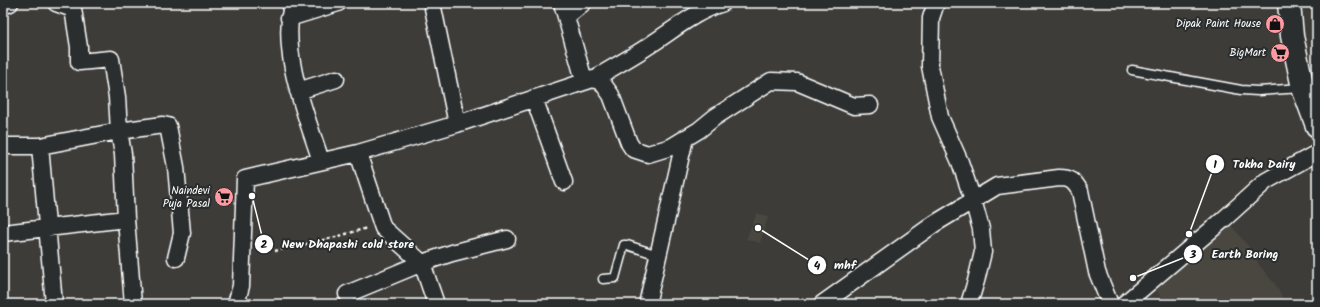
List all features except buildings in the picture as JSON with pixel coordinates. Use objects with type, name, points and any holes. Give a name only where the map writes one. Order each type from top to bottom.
[{"type":"main road","points":[[1290,3],[1292,36],[1303,88],[1317,126]]},
{"type":"street","points":[[3,6],[10,3]]},
{"type":"street","points":[[56,3],[73,6],[79,47],[79,62],[111,59],[123,154],[126,219],[133,304]]},
{"type":"street","points":[[321,161],[292,69],[290,11],[338,3]]},
{"type":"street","points":[[432,3],[457,124]]},
{"type":"street","points":[[582,3],[564,10],[590,80]]},
{"type":"street","points":[[236,304],[241,286],[245,179],[358,153],[457,124],[590,80],[652,44],[689,18],[710,7],[723,3]]},
{"type":"street","points":[[936,3],[931,18],[930,66],[940,117],[960,162],[973,200],[980,229],[983,252],[969,304]]},
{"type":"street","points":[[298,91],[336,79]]},
{"type":"street","points":[[590,80],[604,84],[611,96],[629,143],[633,149],[648,154],[671,147],[699,130],[715,117],[771,81],[796,82],[854,106],[870,105]]},
{"type":"street","points":[[534,98],[564,182]]},
{"type":"street","points":[[3,146],[40,146],[119,131],[163,125],[168,126],[176,167],[182,233],[176,258]]},
{"type":"street","points":[[648,300],[685,138]]},
{"type":"street","points":[[40,146],[54,304]]},
{"type":"street","points":[[358,153],[382,228],[422,263],[436,304]]},
{"type":"street","points":[[1124,304],[1224,219],[1266,181],[1317,153]]},
{"type":"street","points":[[822,304],[934,224],[997,186],[1059,178],[1066,178],[1075,182],[1080,191],[1097,272],[1110,304]]},
{"type":"street","points":[[3,233],[126,219]]},
{"type":"street","points":[[347,294],[422,263],[452,253],[507,239]]},
{"type":"lane","points":[[1132,70],[1241,90],[1258,91],[1303,88]]},
{"type":"lane","points":[[603,279],[615,278],[624,245],[658,255]]},
{"type":"path","points":[[275,251],[332,238],[381,224]]},
{"type":"shaded area","points":[[757,213],[768,217],[760,243],[746,239]]},
{"type":"shaded area","points":[[1231,225],[1248,246],[1260,266],[1275,284],[1286,304],[1165,304],[1155,287]]},
{"type":"place","name":"Dipak Paint House","points":[[1275,24]]},
{"type":"place","name":"BigMart","points":[[1280,53]]},
{"type":"place","name":"New Dhapashi cold store","points":[[252,196]]},
{"type":"place","name":"Naindevi Puja Pasal","points":[[224,197]]},
{"type":"place","name":"mhf","points":[[758,228]]},
{"type":"place","name":"Tokha Dairy","points":[[1189,234]]},
{"type":"place","name":"Earth Boring","points":[[1133,278]]}]
